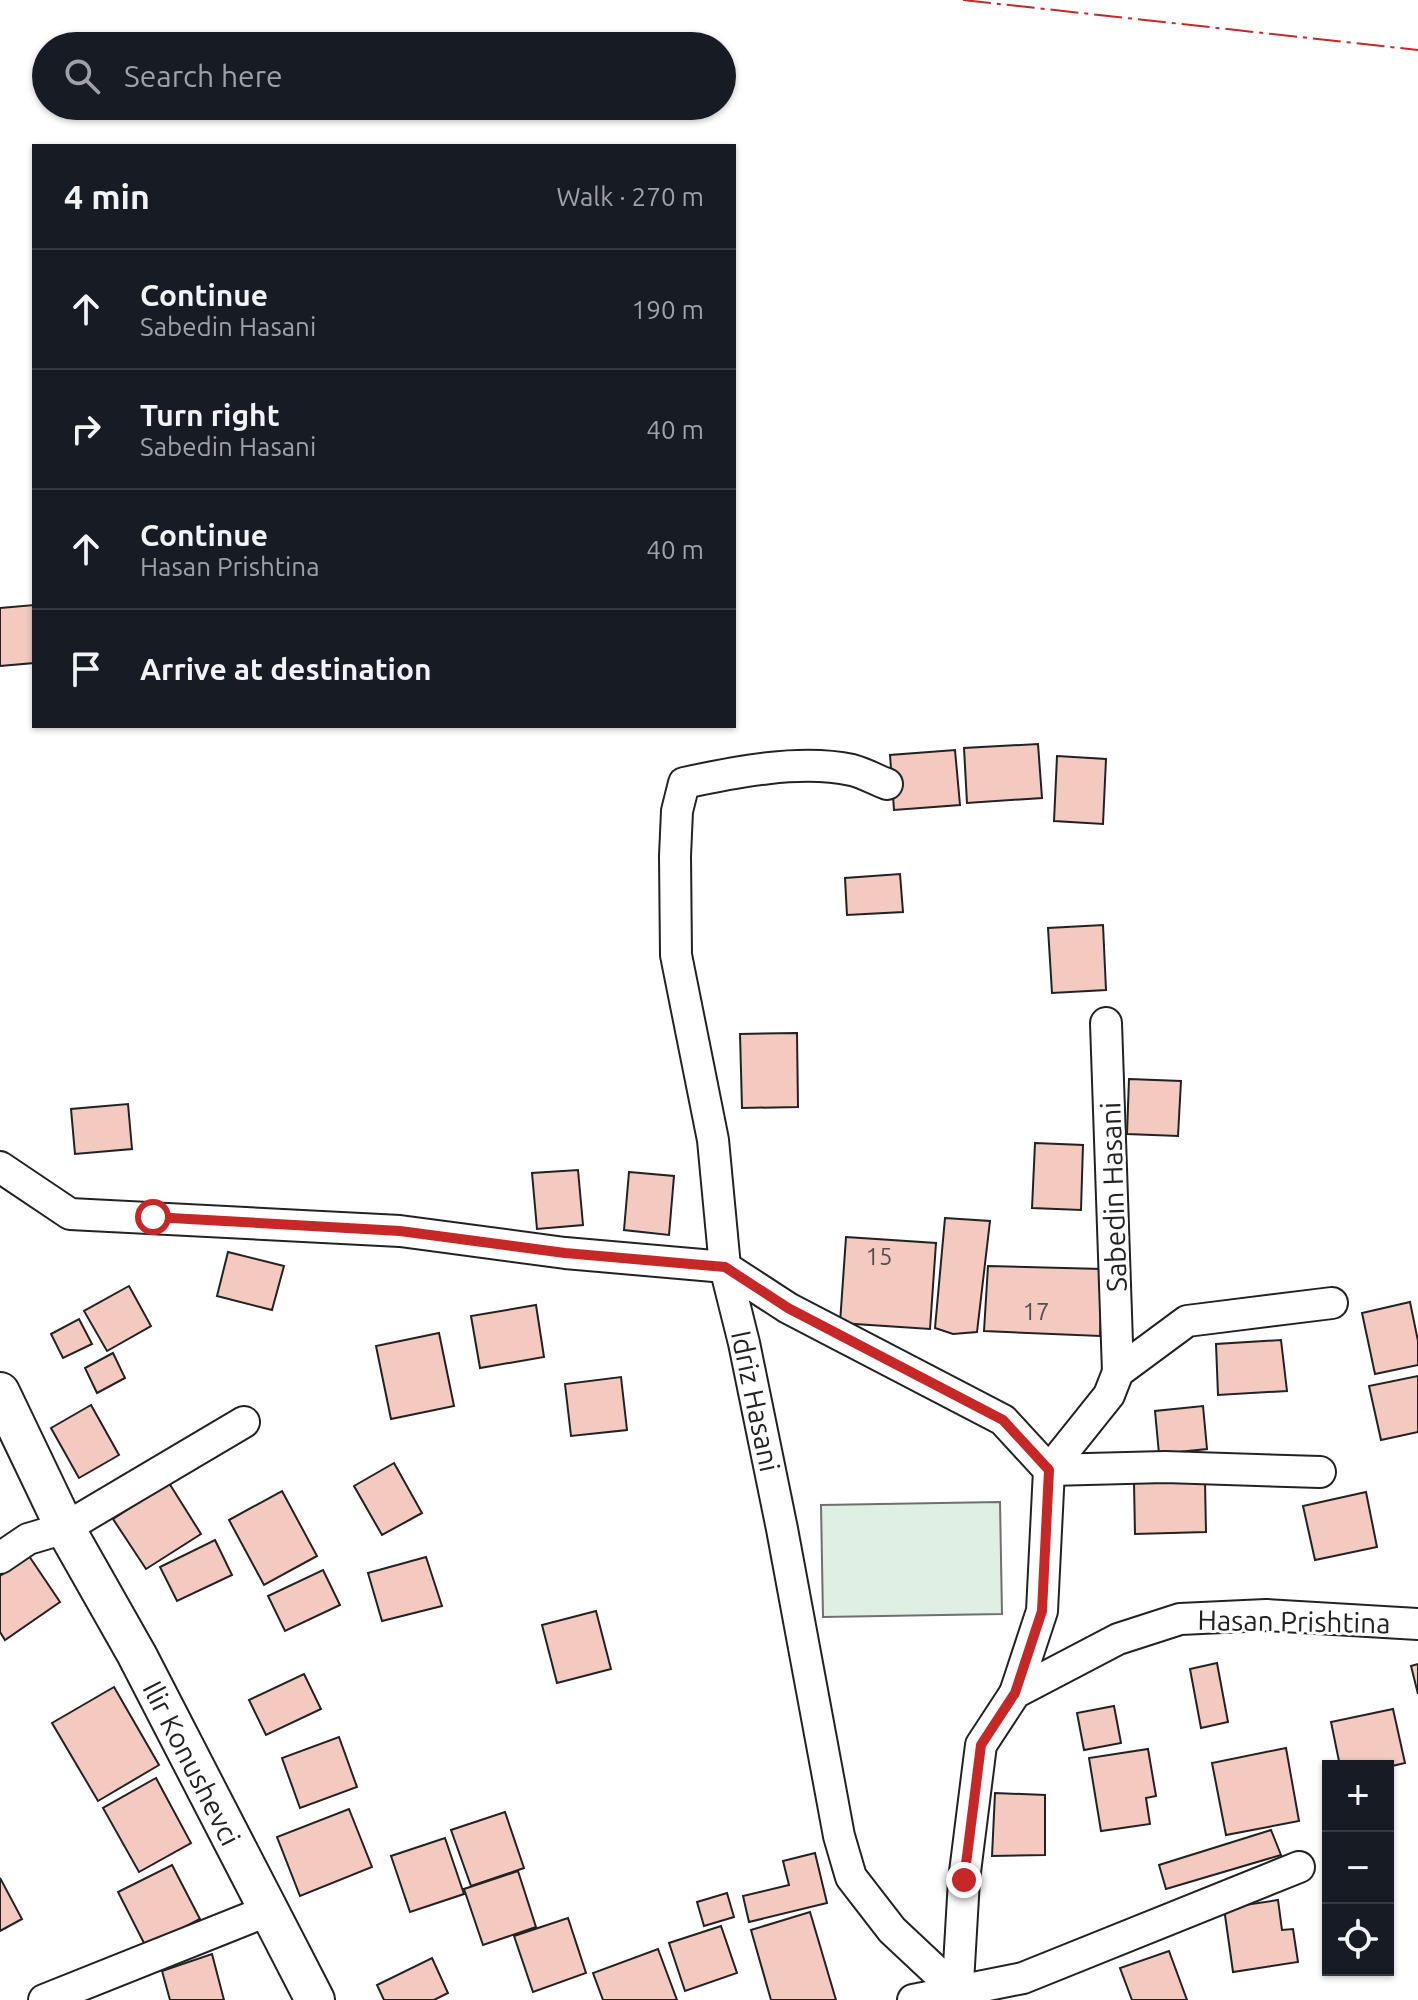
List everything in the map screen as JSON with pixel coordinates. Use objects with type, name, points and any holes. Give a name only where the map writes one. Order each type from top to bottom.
[{"type":"street","name":"Idriz Hasani","points":[[887,784],[853,770],[818,768],[759,768],[684,783],[677,811],[676,955],[713,1140],[725,1267],[779,1513],[822,1757],[851,1877],[892,1930],[957,1996]]},
{"type":"street","name":"Sabedin Hasani","points":[[1049,1470],[1109,1395],[1118,1372],[1106,1023]]},
{"type":"street","points":[[0,1167],[70,1214],[400,1231],[565,1253],[725,1267],[788,1308],[1003,1420],[1049,1470],[1042,1611],[1015,1693]]},
{"type":"street","name":"Sabedin Hasani","points":[[1118,1372],[1187,1321],[1332,1303]]},
{"type":"street","name":"Ilir Konushevci","points":[[0,1392],[65,1528],[137,1655],[315,2000]]},
{"type":"street","points":[[0,1558],[28,1539],[65,1528],[244,1422]]},
{"type":"street","points":[[1049,1470],[1165,1467],[1320,1472]]},
{"type":"street","name":"Hasan Prishtina","points":[[957,1996],[964,1880],[981,1745],[1015,1693],[1118,1639],[1180,1619],[1266,1615],[1418,1624]]},
{"type":"street","points":[[913,2000],[957,1996],[1023,1978],[1299,1867]]},
{"type":"street","points":[[44,2000],[267,1911]]},
{"type":"green space","points":[[1000,1502],[1002,1614],[823,1617],[821,1505]]},
{"type":"building","points":[[32,605],[32,663],[0,666],[0,608]]},
{"type":"building","points":[[1038,744],[1042,798],[967,803],[964,748]]},
{"type":"building","points":[[955,750],[960,805],[894,810],[890,755]]},
{"type":"building","points":[[1057,756],[1106,759],[1103,824],[1054,821]]},
{"type":"building","points":[[900,874],[903,912],[847,915],[845,878]]},
{"type":"building","points":[[1103,925],[1106,990],[1052,993],[1048,928]]},
{"type":"building","points":[[797,1033],[798,1107],[742,1108],[740,1034]]},
{"type":"building","points":[[1129,1079],[1181,1081],[1178,1136],[1127,1134]]},
{"type":"building","points":[[128,1104],[132,1149],[75,1154],[71,1109]]},
{"type":"building","points":[[1035,1143],[1083,1145],[1081,1210],[1032,1208]]},
{"type":"building","points":[[578,1170],[583,1225],[537,1229],[532,1173]]},
{"type":"building","points":[[629,1172],[674,1176],[669,1235],[624,1230]]},
{"type":"building","points":[[945,1218],[990,1221],[977,1332],[953,1334],[935,1328]]},
{"type":"building","points":[[846,1237],[936,1243],[930,1329],[840,1323]]},
{"type":"building","points":[[228,1252],[284,1266],[272,1310],[217,1296]]},
{"type":"building","points":[[988,1266],[1102,1269],[1100,1336],[984,1331]]},
{"type":"building","points":[[129,1286],[151,1326],[107,1351],[84,1311]]},
{"type":"building","points":[[1410,1302],[1418,1341],[1418,1365],[1375,1374],[1362,1313]]},
{"type":"building","points":[[536,1305],[544,1357],[480,1368],[471,1316]]},
{"type":"building","points":[[79,1319],[92,1344],[63,1358],[51,1334]]},
{"type":"building","points":[[439,1333],[454,1406],[391,1419],[376,1346]]},
{"type":"building","points":[[1281,1340],[1287,1391],[1218,1395],[1216,1344]]},
{"type":"building","points":[[113,1353],[125,1378],[97,1393],[85,1368]]},
{"type":"building","points":[[1418,1376],[1418,1432],[1381,1440],[1369,1386]]},
{"type":"building","points":[[621,1377],[627,1430],[571,1436],[565,1384]]},
{"type":"building","points":[[91,1405],[119,1455],[79,1478],[51,1428]]},
{"type":"building","points":[[1203,1406],[1207,1449],[1159,1454],[1155,1411]]},
{"type":"building","points":[[394,1463],[422,1513],[382,1535],[354,1486]]},
{"type":"building","points":[[1205,1481],[1206,1532],[1135,1534],[1134,1483]]},
{"type":"building","points":[[169,1483],[201,1534],[146,1569],[113,1519]]},
{"type":"building","points":[[282,1491],[317,1556],[264,1585],[229,1520]]},
{"type":"building","points":[[1366,1492],[1377,1547],[1315,1560],[1303,1506]]},
{"type":"building","points":[[215,1540],[232,1575],[177,1601],[160,1567]]},
{"type":"building","points":[[29,1556],[60,1602],[5,1640],[0,1632],[0,1576]]},
{"type":"building","points":[[426,1557],[442,1606],[382,1621],[368,1573]]},
{"type":"building","points":[[323,1570],[340,1605],[285,1631],[268,1596]]},
{"type":"building","points":[[596,1611],[611,1669],[557,1683],[542,1625]]},
{"type":"building","points":[[1217,1663],[1228,1722],[1201,1728],[1190,1669]]},
{"type":"building","points":[[1418,1664],[1418,1694],[1411,1666]]},
{"type":"building","points":[[304,1674],[321,1709],[266,1735],[249,1700]]},
{"type":"building","points":[[114,1687],[159,1765],[98,1801],[52,1723]]},
{"type":"building","points":[[1114,1706],[1121,1743],[1084,1750],[1077,1713]]},
{"type":"building","points":[[1393,1709],[1405,1763],[1394,1766],[1394,1760],[1339,1760],[1331,1722]]},
{"type":"building","points":[[339,1737],[357,1787],[300,1808],[282,1758]]},
{"type":"building","points":[[1286,1748],[1299,1821],[1226,1835],[1212,1763]]},
{"type":"building","points":[[1148,1749],[1156,1796],[1146,1798],[1150,1824],[1101,1831],[1089,1758]]},
{"type":"building","points":[[156,1778],[191,1843],[139,1872],[103,1808]]},
{"type":"building","points":[[995,1793],[1045,1795],[1045,1855],[992,1856]]},
{"type":"building","points":[[349,1809],[372,1867],[300,1896],[277,1837]]},
{"type":"building","points":[[505,1812],[524,1868],[471,1886],[451,1830]]},
{"type":"building","points":[[1271,1830],[1281,1855],[1166,1889],[1159,1865]]},
{"type":"building","points":[[445,1838],[464,1894],[410,1912],[391,1856]]},
{"type":"building","points":[[815,1853],[827,1903],[749,1922],[743,1896],[789,1885],[783,1861]]},
{"type":"building","points":[[172,1865],[200,1919],[146,1947],[118,1892]]},
{"type":"building","points":[[518,1871],[536,1927],[483,1945],[464,1889]]},
{"type":"building","points":[[0,1878],[22,1919],[0,1931]]},
{"type":"building","points":[[727,1893],[734,1917],[704,1926],[697,1902]]},
{"type":"building","points":[[1278,1900],[1282,1930],[1293,1929],[1298,1962],[1233,1972],[1224,1908]]},
{"type":"building","points":[[810,1912],[836,2000],[771,2000],[751,1930]]},
{"type":"building","points":[[568,1918],[586,1973],[533,1992],[514,1936]]},
{"type":"building","points":[[721,1926],[737,1973],[685,1991],[669,1943]]},
{"type":"building","points":[[658,1949],[677,2000],[603,2000],[593,1973]]},
{"type":"building","points":[[1169,1951],[1187,2000],[1132,2000],[1120,1968]]},
{"type":"building","points":[[212,1954],[224,2000],[170,2000],[162,1971]]},
{"type":"building","points":[[432,1958],[448,1993],[434,2000],[384,2000],[377,1985]]},
{"type":"power","points":[[963,0],[1418,50]]},
{"type":"route","points":[[153,1217],[400,1231],[565,1253],[725,1267],[788,1308],[1003,1420],[1049,1470],[1042,1611],[1015,1693],[981,1745],[964,1880]]}]
